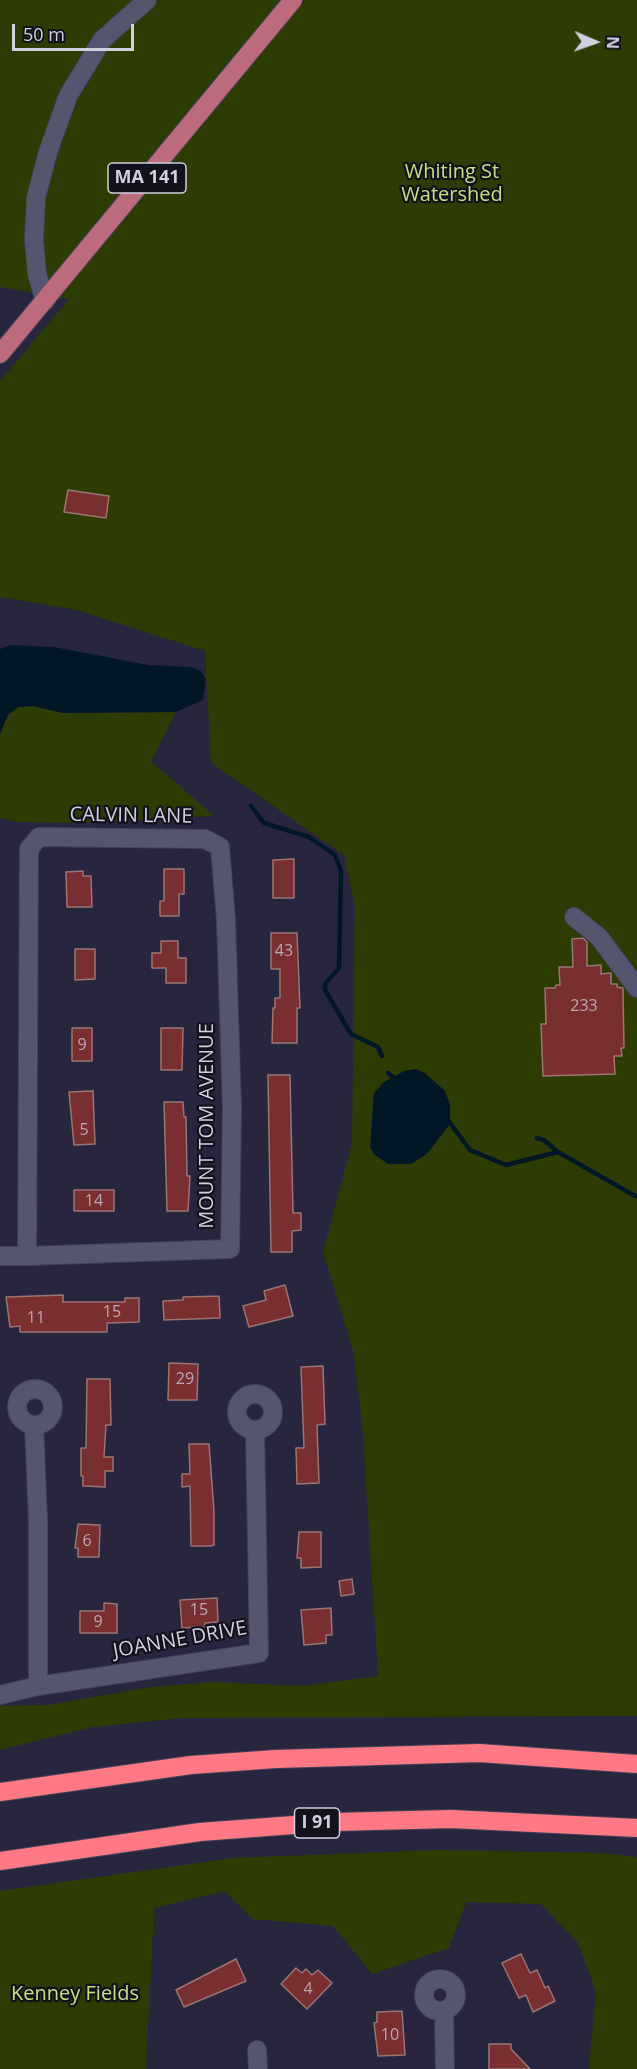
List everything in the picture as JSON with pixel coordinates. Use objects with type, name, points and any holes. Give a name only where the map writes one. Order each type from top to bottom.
[{"type":"highway","points":[[0,1792],[191,1765],[276,1759],[479,1753],[637,1764]]},
{"type":"highway","name":"I 91","points":[[0,1861],[200,1832],[334,1822],[451,1820],[637,1828]]},
{"type":"main road","name":"MA 141","points":[[0,354],[293,0]]},
{"type":"street","points":[[45,300],[37,274],[34,240],[36,198],[48,152],[68,96],[102,40],[147,0]]},
{"type":"street","name":"CALVIN LANE","points":[[27,1256],[29,849],[39,837],[205,839],[218,846]]},
{"type":"street","name":"MOUNT TOM AVENUE","points":[[0,1256],[230,1249],[232,1109],[227,932],[220,847],[218,846]]},
{"type":"street","points":[[574,917],[599,937],[637,988]]},
{"type":"street","points":[[34,1425],[38,1520],[38,1686]]},
{"type":"street","name":"JOANNE DRIVE","points":[[0,1695],[38,1686],[260,1653],[255,1430]]},
{"type":"street","points":[[444,2011],[445,2069]]},
{"type":"street","points":[[257,2050],[258,2069]]},
{"type":"green space","name":"Whiting St Watershed","points":[[0,0],[637,0],[637,1716],[182,1718],[93,1727],[0,1750],[0,1706],[48,1705],[151,1687],[214,1682],[303,1686],[378,1676],[363,1434],[354,1354],[323,1251],[352,1143],[355,907],[344,855],[211,763],[205,651],[77,610],[0,597],[0,381],[69,299],[0,287]]},
{"type":"green space","points":[[33,706],[63,713],[176,712],[151,761],[214,816],[81,823],[17,822],[0,818],[0,734],[8,715],[18,707]]},
{"type":"green space","name":"Kenney Fields","points":[[437,1850],[603,1853],[637,1857],[637,2069],[589,2069],[596,1992],[578,1943],[541,1904],[466,1902],[449,1948],[372,1974],[333,1926],[252,1919],[225,1891],[154,1908],[146,2069],[0,2069],[0,1891],[233,1858]]},
{"type":"water","points":[[11,645],[54,647],[148,665],[191,667],[201,671],[206,679],[203,700],[176,712],[63,713],[33,706],[18,707],[8,715],[0,734],[0,649]]},
{"type":"water","points":[[416,1069],[425,1073],[445,1091],[450,1104],[450,1124],[427,1154],[411,1164],[388,1164],[375,1155],[370,1148],[374,1093],[384,1082],[404,1071]]},
{"type":"building","points":[[68,490],[109,496],[106,518],[64,512]]},
{"type":"building","points":[[294,859],[294,898],[273,898],[273,860]]},
{"type":"building","points":[[164,869],[184,869],[184,894],[179,894],[179,916],[160,916],[160,901],[164,901]]},
{"type":"building","points":[[83,871],[83,876],[91,876],[92,907],[67,907],[66,872]]},
{"type":"building","points":[[271,933],[297,933],[300,1008],[297,1008],[297,1043],[272,1043],[273,1008],[275,1008],[275,998],[280,998],[280,969],[271,969]]},
{"type":"building","points":[[583,938],[587,942],[587,966],[601,965],[601,974],[611,973],[611,984],[617,984],[617,987],[623,988],[624,1048],[621,1048],[622,1056],[614,1056],[615,1074],[543,1076],[541,1024],[546,1024],[545,988],[555,988],[556,985],[560,985],[559,967],[573,967],[572,939]]},
{"type":"building","points":[[161,941],[178,941],[178,958],[186,958],[186,983],[166,983],[166,968],[152,968],[152,953],[161,953]]},
{"type":"building","points":[[75,949],[95,949],[95,979],[75,980]]},
{"type":"building","points":[[72,1028],[92,1028],[92,1061],[72,1061]]},
{"type":"building","points":[[161,1028],[183,1028],[182,1070],[161,1070]]},
{"type":"building","points":[[268,1075],[290,1075],[293,1213],[301,1213],[301,1230],[292,1231],[292,1252],[271,1252]]},
{"type":"building","points":[[93,1091],[95,1144],[74,1145],[69,1092]]},
{"type":"building","points":[[164,1102],[183,1102],[184,1117],[186,1117],[187,1176],[190,1176],[188,1211],[167,1211]]},
{"type":"building","points":[[74,1190],[114,1190],[114,1211],[74,1211]]},
{"type":"building","points":[[285,1285],[293,1316],[249,1327],[243,1306],[266,1300],[264,1291]]},
{"type":"building","points":[[63,1295],[63,1302],[125,1302],[125,1298],[139,1298],[139,1322],[107,1323],[107,1332],[20,1332],[20,1326],[10,1327],[6,1297]]},
{"type":"building","points":[[219,1296],[220,1318],[164,1320],[163,1301],[183,1300],[183,1297]]},
{"type":"building","points":[[169,1363],[198,1364],[197,1400],[168,1400]]},
{"type":"building","points":[[323,1366],[325,1424],[317,1425],[319,1483],[297,1484],[296,1448],[304,1448],[301,1367]]},
{"type":"building","points":[[87,1379],[110,1379],[111,1425],[106,1425],[104,1457],[113,1457],[113,1471],[105,1471],[105,1487],[83,1486],[83,1476],[81,1476],[81,1448],[86,1448]]},
{"type":"building","points":[[189,1444],[209,1444],[214,1511],[214,1545],[211,1546],[191,1546],[190,1486],[182,1487],[182,1474],[190,1474]]},
{"type":"building","points":[[78,1524],[100,1525],[99,1557],[78,1557],[78,1548],[75,1548]]},
{"type":"building","points":[[299,1532],[321,1532],[321,1567],[301,1568],[301,1558],[297,1558]]},
{"type":"building","points":[[352,1579],[354,1594],[341,1596],[339,1581]]},
{"type":"building","points":[[217,1598],[218,1622],[205,1623],[205,1627],[182,1628],[180,1600]]},
{"type":"building","points":[[104,1603],[117,1604],[117,1633],[80,1633],[80,1611],[104,1611]]},
{"type":"building","points":[[331,1608],[332,1635],[326,1635],[326,1643],[304,1645],[301,1610]]},
{"type":"building","points":[[521,1954],[530,1973],[537,1970],[545,1988],[548,1986],[555,2001],[533,2012],[526,1995],[519,1998],[502,1963]]},
{"type":"building","points":[[236,1959],[246,1981],[184,2007],[176,1990]]},
{"type":"building","points":[[296,1968],[302,1973],[306,1969],[312,1975],[318,1970],[332,1983],[307,2009],[281,1984]]},
{"type":"building","points":[[402,2011],[405,2055],[378,2056],[374,2023],[377,2022],[377,2012]]},
{"type":"building","points":[[489,2044],[511,2044],[511,2049],[530,2069],[489,2069]]},
{"type":"waterway","points":[[251,806],[264,823],[309,837],[335,855],[341,871],[339,968],[325,984],[325,990],[351,1034],[378,1047],[382,1056]]},
{"type":"waterway","points":[[388,1073],[398,1081]]},
{"type":"waterway","points":[[447,1119],[470,1150],[506,1165],[558,1152],[637,1197]]},
{"type":"waterway","points":[[537,1138],[544,1140],[558,1152]]}]
